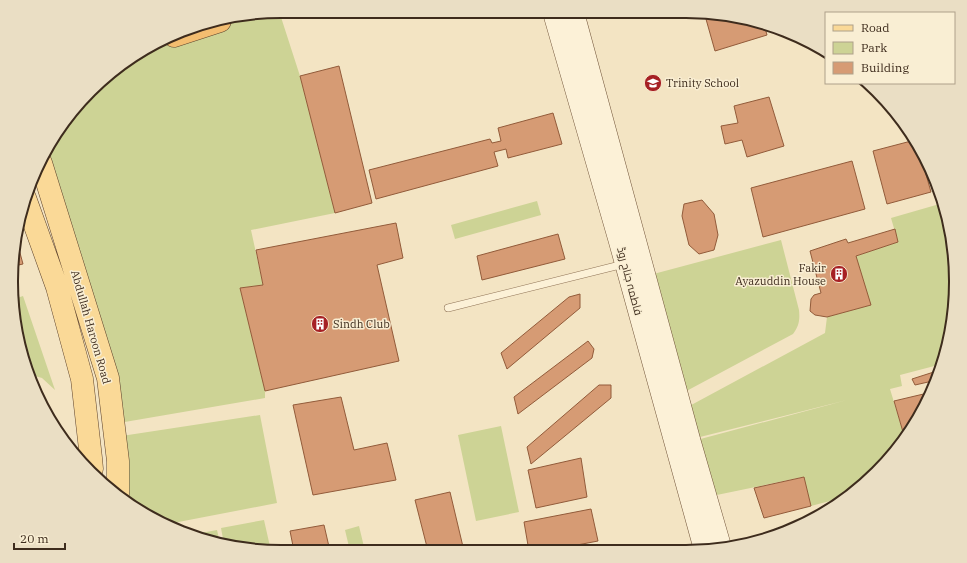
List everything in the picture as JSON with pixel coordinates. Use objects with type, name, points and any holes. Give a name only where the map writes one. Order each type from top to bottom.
[{"type":"main road","name":"فاطمہ جناح روڈ","points":[[555,18],[690,441],[719,543]]},
{"type":"main road","name":"فاطمہ جناح روڈ","points":[[575,18],[633,262],[703,544]]},
{"type":"main road","name":"Abdullah Haroon Road","points":[[43,170],[108,378],[118,461],[118,488]]},
{"type":"main road","name":"Abdullah Haroon Road","points":[[29,208],[57,287],[82,378],[91,464]]},
{"type":"main road","points":[[53,276],[74,270]]},
{"type":"lane","points":[[448,308],[633,262]]},
{"type":"green space","points":[[281,18],[300,76],[335,213],[251,230],[263,285],[240,288],[265,391],[265,398],[113,424],[41,174],[53,150],[72,121],[95,95],[135,62],[165,45],[213,27],[247,20]]},
{"type":"green space","points":[[537,201],[541,215],[455,239],[451,225]]},
{"type":"green space","points":[[937,205],[947,247],[949,282],[947,316],[935,366],[900,375],[902,386],[890,389],[903,431],[872,468],[833,500],[811,506],[803,477],[707,497],[693,441],[847,400],[692,439],[682,410],[825,333],[827,317],[870,305],[856,256],[898,242],[891,218]]},
{"type":"green space","points":[[781,240],[799,310],[799,323],[797,328],[793,334],[679,395],[646,276]]},
{"type":"green space","points":[[23,296],[55,390],[42,378],[36,376],[23,333],[19,297]]},
{"type":"green space","points":[[260,415],[277,503],[175,523],[150,510],[118,488],[115,437]]},
{"type":"green space","points":[[501,426],[519,512],[476,521],[458,435]]},
{"type":"green space","points":[[264,520],[269,544],[247,543],[223,538],[221,528]]},
{"type":"green space","points":[[359,526],[364,545],[349,545],[345,530]]},
{"type":"green space","points":[[217,530],[219,537],[213,536],[202,533]]},
{"type":"building","points":[[706,19],[737,23],[766,31],[767,35],[715,51]]},
{"type":"building","points":[[339,66],[372,203],[335,213],[300,76]]},
{"type":"building","points":[[769,97],[784,146],[747,157],[742,140],[725,144],[721,126],[738,123],[734,106]]},
{"type":"building","points":[[553,113],[562,144],[508,158],[506,149],[494,152],[498,166],[376,199],[369,170],[490,139],[492,143],[501,141],[498,128]]},
{"type":"building","points":[[909,142],[926,174],[931,192],[887,204],[873,151]]},
{"type":"building","points":[[852,161],[865,209],[763,237],[751,188]]},
{"type":"building","points":[[702,200],[714,214],[718,235],[714,250],[699,254],[689,245],[682,216],[684,204]]},
{"type":"building","name":"Sindh Club","points":[[396,223],[403,258],[377,265],[399,361],[265,391],[240,288],[263,285],[256,250]]},
{"type":"building","name":"Fakir Ayazuddin House","points":[[895,229],[898,242],[856,256],[871,305],[827,317],[815,315],[810,311],[811,299],[814,295],[821,293],[810,251],[846,239],[848,243]]},
{"type":"building","points":[[558,234],[565,259],[482,280],[477,256]]},
{"type":"building","points":[[20,252],[23,264],[19,265]]},
{"type":"building","points":[[580,294],[580,308],[507,369],[501,353],[569,297]]},
{"type":"building","points":[[588,341],[594,349],[592,358],[518,414],[514,397]]},
{"type":"building","points":[[933,372],[929,382],[915,385],[912,379]]},
{"type":"building","points":[[599,385],[611,385],[611,398],[531,464],[527,447]]},
{"type":"building","points":[[924,394],[903,431],[894,401]]},
{"type":"building","points":[[341,397],[354,450],[387,443],[396,480],[313,495],[293,405]]},
{"type":"building","points":[[581,458],[587,497],[536,508],[528,470]]},
{"type":"building","points":[[804,477],[811,506],[764,518],[754,488]]},
{"type":"building","points":[[450,492],[463,545],[426,545],[415,500]]},
{"type":"building","points":[[591,509],[598,541],[577,545],[528,545],[524,522]]},
{"type":"building","points":[[324,525],[329,545],[293,545],[290,531]]},
{"type":"place","name":"Trinity School","points":[[653,83]]},
{"type":"place","name":"Fakir Ayazuddin House","points":[[839,274]]},
{"type":"place","name":"Sindh Club","points":[[320,324]]}]
